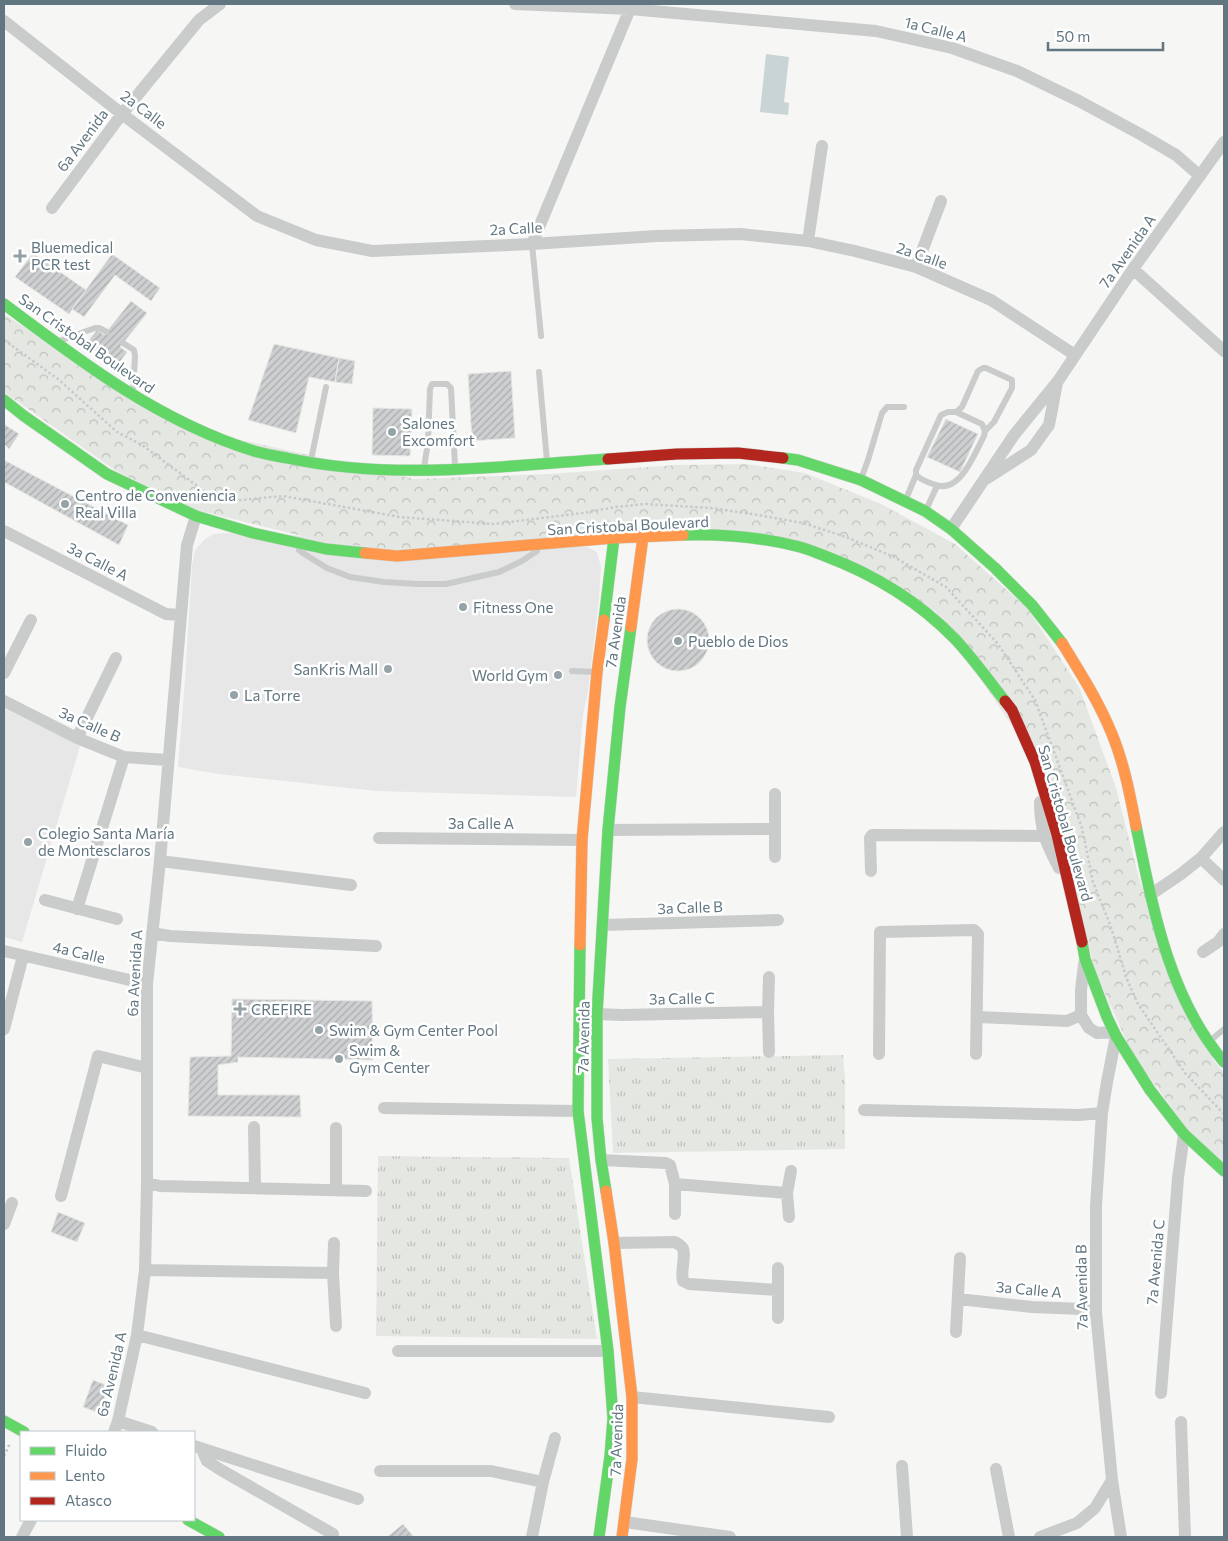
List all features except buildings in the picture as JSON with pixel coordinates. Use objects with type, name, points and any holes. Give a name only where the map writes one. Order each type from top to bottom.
[{"type":"main road","name":"San Cristobal Boulevard","points":[[4,304],[133,396],[172,417],[254,451],[310,464],[398,470],[677,454],[738,454],[798,460],[861,480],[925,511],[951,529],[995,568],[1032,605],[1061,641],[1087,683],[1112,734],[1118,752],[1128,787],[1150,895],[1172,972],[1186,1005],[1208,1043],[1224,1062]]},
{"type":"main road","name":"San Cristobal Boulevard","points":[[4,400],[107,474],[196,516],[253,533],[326,548],[397,556],[614,538],[711,534],[752,538],[802,547],[846,564],[885,584],[927,614],[956,640],[1012,710],[1035,762],[1070,886],[1080,928],[1084,959],[1107,1017],[1115,1034],[1150,1090],[1184,1134],[1224,1171]]},
{"type":"main road","name":"7a Avenida","points":[[599,1537],[613,1418],[608,1351],[578,1111],[582,840],[607,706],[642,537]]},
{"type":"main road","name":"7a Avenida","points":[[614,538],[597,672],[607,706],[608,830],[598,1014],[597,1118],[632,1397],[632,1459],[622,1537]]},
{"type":"main road","points":[[4,1421],[22,1431]]},
{"type":"main road","points":[[190,1521],[219,1537]]},
{"type":"street","name":"6a Avenida","points":[[52,208],[122,114],[199,20],[220,4]]},
{"type":"street","name":"1a Calle A","points":[[515,4],[631,6],[876,31],[952,48],[1017,70],[1080,101],[1176,155],[1200,176]]},
{"type":"street","points":[[532,244],[631,6]]},
{"type":"street","name":"2a Calle","points":[[4,21],[122,114],[257,216],[316,240],[372,251],[657,236],[740,234],[808,241],[916,267],[992,300],[1075,355]]},
{"type":"street","name":"7a Avenida A","points":[[951,529],[1014,435],[1058,381],[1133,269],[1224,142]]},
{"type":"street","points":[[808,241],[822,146]]},
{"type":"street","points":[[916,267],[941,201]]},
{"type":"street","points":[[1133,269],[1224,351]]},
{"type":"street","name":"7a Avenida A","points":[[982,482],[1031,450],[1049,425],[1058,381]]},
{"type":"street","name":"6a Avenida A","points":[[116,1427],[137,1335],[145,1270],[147,984],[160,861],[167,760],[187,545],[196,516]]},
{"type":"street","name":"3a Calle A","points":[[4,531],[166,614],[180,615]]},
{"type":"street","points":[[4,673],[31,620]]},
{"type":"street","points":[[77,738],[116,658]]},
{"type":"street","name":"3a Calle B","points":[[4,701],[77,738],[124,758],[167,760]]},
{"type":"street","points":[[77,909],[124,758]]},
{"type":"street","points":[[1040,782],[1043,836],[1070,886]]},
{"type":"street","points":[[775,794],[776,856]]},
{"type":"street","points":[[608,830],[775,829]]},
{"type":"street","points":[[1150,895],[1201,858],[1224,832]]},
{"type":"street","points":[[871,871],[870,838],[872,835],[1043,836]]},
{"type":"street","name":"3a Calle A","points":[[379,838],[582,840]]},
{"type":"street","points":[[1201,858],[1224,880]]},
{"type":"street","points":[[160,861],[351,884]]},
{"type":"street","points":[[45,900],[117,919]]},
{"type":"street","name":"3a Calle B","points":[[602,925],[778,920]]},
{"type":"street","points":[[878,1054],[880,934],[882,931],[974,930],[978,934],[976,1054]]},
{"type":"street","points":[[152,933],[376,946]]},
{"type":"street","points":[[1203,952],[1218,942],[1224,934]]},
{"type":"street","name":"4a Calle","points":[[4,951],[147,984]]},
{"type":"street","points":[[4,1029],[23,956]]},
{"type":"street","points":[[1084,959],[1081,1015],[1090,1028],[1097,1032],[1115,1034]]},
{"type":"street","points":[[769,977],[769,1052]]},
{"type":"street","name":"3a Calle C","points":[[598,1014],[768,1012]]},
{"type":"street","points":[[978,1016],[1067,1021],[1081,1015]]},
{"type":"street","name":"7a Avenida B","points":[[1115,1034],[1102,1113],[1096,1206],[1096,1312],[1112,1480],[1121,1537]]},
{"type":"street","points":[[61,1196],[98,1056],[147,1068]]},
{"type":"street","points":[[384,1108],[578,1111]]},
{"type":"street","points":[[864,1110],[1079,1115],[1102,1113]]},
{"type":"street","points":[[254,1127],[255,1188]]},
{"type":"street","points":[[336,1128],[336,1190]]},
{"type":"street","name":"7a Avenida C","points":[[1161,1393],[1178,1178],[1184,1134]]},
{"type":"street","points":[[602,1160],[666,1163],[672,1168],[675,1184],[675,1214]]},
{"type":"street","points":[[789,1217],[788,1193],[791,1171]]},
{"type":"street","points":[[147,1183],[160,1186],[366,1191]]},
{"type":"street","points":[[675,1184],[788,1193]]},
{"type":"street","points":[[4,1224],[12,1203]]},
{"type":"street","points":[[614,1243],[675,1242],[682,1247],[684,1252],[681,1275],[683,1281],[689,1284],[777,1290]]},
{"type":"street","points":[[334,1243],[333,1273],[336,1326]]},
{"type":"street","points":[[956,1332],[960,1258]]},
{"type":"street","points":[[778,1268],[778,1318]]},
{"type":"street","points":[[145,1270],[333,1273]]},
{"type":"street","name":"3a Calle A","points":[[958,1299],[1032,1307],[1082,1309],[1096,1312]]},
{"type":"street","points":[[137,1335],[365,1393]]},
{"type":"street","points":[[398,1351],[608,1351]]},
{"type":"street","points":[[632,1397],[829,1417]]},
{"type":"street","points":[[1181,1422],[1185,1537]]},
{"type":"street","points":[[116,1427],[145,1431]]},
{"type":"street","points":[[532,1537],[543,1482],[555,1438]]},
{"type":"street","points":[[198,1447],[358,1499]]},
{"type":"street","points":[[198,1447],[207,1461],[333,1534]]},
{"type":"street","points":[[902,1466],[907,1537]]},
{"type":"street","points":[[996,1470],[1009,1537]]},
{"type":"street","points":[[380,1471],[492,1471],[543,1482]]},
{"type":"street","points":[[1040,1537],[1077,1523],[1095,1508],[1112,1480]]},
{"type":"street","points":[[22,1537],[30,1521]]},
{"type":"street","points":[[625,1522],[730,1537]]},
{"type":"lane","points":[[532,244],[541,336]]},
{"type":"lane","points":[[55,342],[95,328],[107,332]]},
{"type":"lane","points":[[123,343],[134,350],[136,356],[133,396]]},
{"type":"lane","points":[[916,475],[937,486],[951,484],[961,477],[985,431],[994,422],[1012,388],[1012,380],[982,368],[978,371],[962,407],[956,412]]},
{"type":"lane","points":[[539,372],[547,462]]},
{"type":"lane","points":[[424,469],[428,442],[430,389],[432,384],[446,384],[451,388],[455,468]]},
{"type":"lane","points":[[310,464],[326,386]]},
{"type":"lane","points":[[861,480],[882,413],[887,407],[904,407]]},
{"type":"lane","points":[[906,502],[916,470],[941,415],[948,412],[956,412],[982,424],[985,431]]},
{"type":"lane","points":[[428,442],[454,442]]},
{"type":"lane","points":[[925,511],[937,486]]},
{"type":"lane","points":[[289,540],[306,556],[327,568],[350,576],[384,582],[418,584],[446,584],[500,572],[522,561],[548,544]]},
{"type":"lane","points":[[572,671],[597,672]]},
{"type":"lane","points":[[1208,1043],[1224,1029]]},
{"type":"path","points":[[4,340],[58,379],[117,432],[142,445],[219,502],[283,496],[400,516],[493,524],[639,505],[710,508],[803,524],[846,537],[894,557],[946,587],[998,644],[1035,700],[1082,828],[1093,882],[1111,927],[1126,977],[1138,1004],[1185,1073],[1224,1114]]},
{"type":"shaded area","points":[[766,54],[789,57],[784,102],[789,103],[788,115],[760,112]]},
{"type":"shaded area","name":"SanKris Mall","points":[[214,534],[587,547],[597,552],[601,567],[599,599],[588,691],[583,715],[576,797],[377,791],[219,774],[178,767],[192,566],[195,550],[205,539]]},
{"type":"shaded area","name":"Colegio Santa María de Montesclaros","points":[[4,708],[80,746],[22,942],[4,937]]},
{"type":"green space","points":[[4,314],[175,425],[415,479],[548,474],[677,465],[747,464],[805,473],[881,504],[955,544],[1028,609],[1079,687],[1116,788],[1140,882],[1214,1061],[1224,1072],[1224,1163],[1188,1130],[1132,1053],[1095,971],[1047,778],[935,611],[760,533],[395,550],[322,541],[197,510],[116,471],[4,392]]},
{"type":"green space","points":[[843,1055],[845,1078],[845,1149],[613,1153],[608,1059]]},
{"type":"green space","points":[[378,1156],[569,1158],[597,1339],[376,1336]]},
{"type":"traffic: fast","points":[[4,304],[92,368],[154,407],[219,439],[258,452],[327,465],[407,470],[488,468],[608,459]]},
{"type":"traffic: fast","points":[[4,400],[107,474],[196,516],[253,533],[326,549],[365,553]]},
{"type":"traffic: fast","points":[[783,458],[798,460],[861,480],[925,511],[951,529],[995,568],[1032,605],[1062,643]]},
{"type":"traffic: fast","points":[[683,535],[742,537],[786,544],[809,550],[861,571],[911,601],[941,626],[968,654],[1005,701]]},
{"type":"traffic: fast","points":[[604,620],[614,538]]},
{"type":"traffic: fast","points":[[606,1191],[597,1118],[597,1014],[608,830],[620,707],[631,627]]},
{"type":"traffic: fast","points":[[1136,826],[1165,950],[1176,980],[1189,1009],[1205,1036],[1224,1062]]},
{"type":"traffic: fast","points":[[1082,942],[1085,959],[1116,1036],[1150,1090],[1184,1134],[1224,1171]]},
{"type":"traffic: fast","points":[[580,945],[578,1111],[608,1351],[613,1418],[599,1537]]},
{"type":"traffic: fast","points":[[4,1421],[22,1431]]},
{"type":"traffic: fast","points":[[190,1521],[219,1537]]},
{"type":"traffic: slow","points":[[365,553],[397,556],[614,538],[683,535]]},
{"type":"traffic: slow","points":[[631,627],[643,537]]},
{"type":"traffic: slow","points":[[580,945],[582,840],[597,672],[604,620]]},
{"type":"traffic: slow","points":[[1062,643],[1095,699],[1112,734],[1123,768],[1136,826]]},
{"type":"traffic: slow","points":[[606,1191],[632,1397],[632,1459],[622,1537]]},
{"type":"traffic: jam","points":[[608,459],[677,454],[738,453],[783,458]]},
{"type":"traffic: jam","points":[[1005,701],[1012,710],[1035,762],[1057,835],[1082,942]]},
{"type":"place","name":"Bluemedical PCR test","points":[[20,256]]},
{"type":"place","name":"Salones Excomfort","points":[[392,432]]},
{"type":"place","name":"Centro de Conveniencia Real Villa","points":[[65,504]]},
{"type":"place","name":"Fitness One","points":[[463,607]]},
{"type":"place","name":"Pueblo de Dios","points":[[678,641]]},
{"type":"place","name":"SanKris Mall","points":[[388,669]]},
{"type":"place","name":"World Gym","points":[[558,675]]},
{"type":"place","name":"La Torre","points":[[234,695]]},
{"type":"place","name":"Colegio Santa María de Montesclaros","points":[[28,842]]},
{"type":"place","name":"CREFIRE","points":[[240,1009]]},
{"type":"place","name":"Swim & Gym Center Pool","points":[[319,1030]]},
{"type":"place","name":"Swim & Gym Center","points":[[339,1059]]}]
